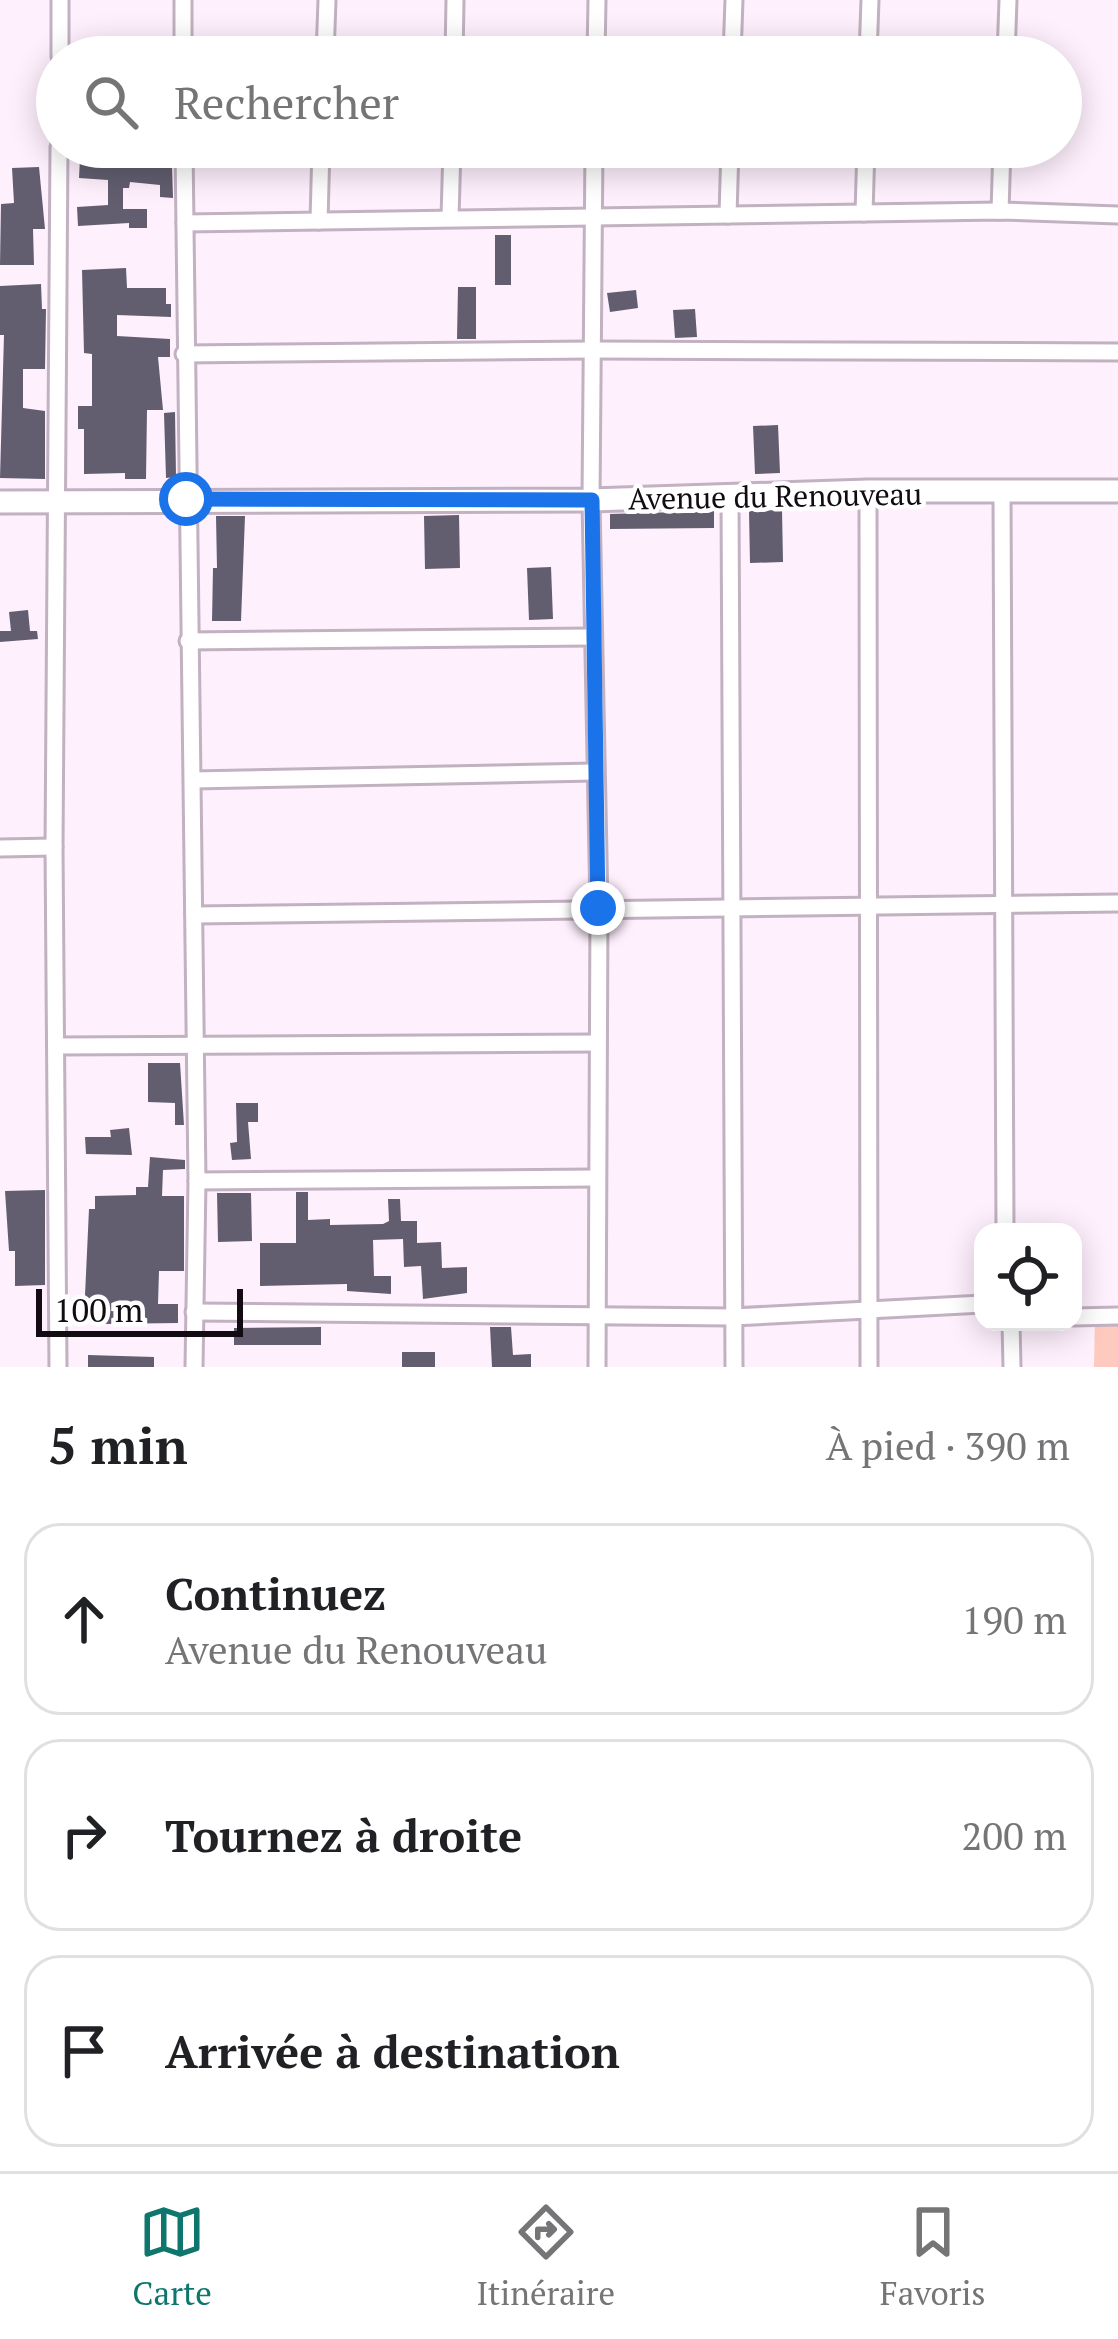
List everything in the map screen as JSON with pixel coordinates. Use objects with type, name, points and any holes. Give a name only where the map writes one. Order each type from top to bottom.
[{"type":"main road","name":"Avenue du Renouveau","points":[[0,502],[592,500],[868,491],[1118,491]]},
{"type":"street","points":[[60,0],[60,36]]},
{"type":"street","points":[[183,0],[183,36]]},
{"type":"street","points":[[326,36],[327,0]]},
{"type":"street","points":[[454,36],[455,0]]},
{"type":"street","points":[[596,36],[597,0]]},
{"type":"street","points":[[733,36],[734,0]]},
{"type":"street","points":[[869,36],[870,0]]},
{"type":"street","points":[[1007,36],[1008,0]]},
{"type":"street","points":[[58,1367],[54,847],[59,168]]},
{"type":"street","points":[[184,168],[197,1180],[194,1367]]},
{"type":"street","points":[[319,221],[320,168]]},
{"type":"street","points":[[450,218],[451,168]]},
{"type":"street","points":[[594,168],[597,1367]]},
{"type":"street","points":[[728,215],[729,168]]},
{"type":"street","points":[[864,213],[865,168]]},
{"type":"street","points":[[1000,211],[1001,168]]},
{"type":"street","points":[[185,223],[1000,211],[1118,215]]},
{"type":"street","points":[[184,354],[1118,352]]},
{"type":"street","points":[[868,491],[869,1367]]},
{"type":"street","points":[[1002,493],[1005,1223]]},
{"type":"street","points":[[730,496],[734,1367]]},
{"type":"street","points":[[188,641],[592,637]]},
{"type":"street","points":[[193,780],[594,772]]},
{"type":"street","points":[[0,848],[54,847]]},
{"type":"street","points":[[194,915],[1118,903]]},
{"type":"street","points":[[57,1046],[597,1043]]},
{"type":"street","points":[[197,1180],[596,1178]]},
{"type":"street","points":[[194,1312],[733,1317],[974,1304]]},
{"type":"street","points":[[1082,1317],[1118,1316]]},
{"type":"street","points":[[1010,1331],[1012,1367]]},
{"type":"shaded area","points":[[1118,1312],[1118,1367],[1094,1367],[1095,1314]]},
{"type":"building","points":[[12,168],[39,168],[45,229],[33,229],[34,265],[0,265],[1,204],[14,203]]},
{"type":"building","points":[[80,168],[172,168],[173,198],[160,197],[160,185],[130,182],[129,188],[123,188],[123,209],[147,209],[147,228],[129,228],[129,223],[78,226],[77,207],[108,205],[108,180],[79,178]]},
{"type":"building","points":[[495,235],[511,235],[511,285],[495,285]]},
{"type":"building","points":[[126,268],[127,288],[166,288],[166,304],[171,304],[171,317],[117,315],[117,336],[170,339],[170,357],[158,357],[163,410],[147,410],[146,479],[125,479],[125,473],[84,474],[84,429],[78,429],[78,406],[92,406],[92,354],[84,353],[82,270]]},
{"type":"building","points":[[41,284],[42,309],[46,309],[45,369],[23,369],[23,408],[45,411],[45,479],[0,478],[4,335],[0,335],[0,286]]},
{"type":"building","points":[[458,287],[476,287],[476,339],[457,339]]},
{"type":"building","points":[[636,290],[638,308],[610,312],[607,293]]},
{"type":"building","points":[[695,309],[697,337],[675,338],[673,310]]},
{"type":"building","points":[[175,412],[176,477],[166,478],[164,413]]},
{"type":"building","points":[[778,425],[780,473],[755,474],[753,426]]},
{"type":"building","points":[[782,510],[783,562],[750,563],[749,511]]},
{"type":"building","points":[[714,511],[714,528],[610,529],[610,514]]},
{"type":"building","points":[[459,515],[460,568],[425,569],[424,516]]},
{"type":"building","points":[[216,516],[245,516],[241,621],[212,621]]},
{"type":"building","points":[[551,567],[553,619],[529,620],[527,568]]},
{"type":"building","points":[[28,610],[30,631],[37,631],[38,639],[0,642],[0,631],[11,631],[9,612]]},
{"type":"building","points":[[148,1063],[180,1063],[184,1125],[175,1125],[175,1103],[148,1102]]},
{"type":"building","points":[[236,1103],[258,1103],[258,1122],[248,1122],[251,1159],[232,1160],[230,1143],[237,1142]]},
{"type":"building","points":[[129,1128],[132,1155],[86,1154],[85,1137],[111,1137],[110,1130]]},
{"type":"building","points":[[150,1157],[185,1160],[185,1169],[163,1170],[162,1196],[184,1196],[184,1271],[159,1271],[158,1304],[178,1304],[178,1323],[104,1324],[104,1317],[84,1317],[89,1209],[95,1209],[95,1196],[136,1195],[136,1187],[148,1187]]},
{"type":"building","points":[[45,1190],[45,1285],[15,1286],[15,1251],[9,1251],[5,1191]]},
{"type":"building","points":[[296,1192],[308,1192],[308,1220],[330,1219],[330,1225],[383,1224],[389,1221],[388,1199],[400,1199],[401,1221],[417,1221],[417,1243],[441,1242],[442,1268],[467,1267],[467,1293],[423,1299],[421,1266],[404,1267],[403,1239],[373,1240],[374,1276],[391,1276],[391,1294],[347,1291],[347,1284],[260,1286],[260,1243],[296,1243]]},
{"type":"building","points":[[217,1193],[251,1193],[252,1241],[218,1242]]},
{"type":"building","points":[[321,1327],[321,1345],[234,1345],[234,1328]]},
{"type":"building","points":[[490,1327],[511,1327],[513,1355],[531,1354],[531,1367],[492,1367]]},
{"type":"building","points":[[402,1352],[435,1352],[435,1367],[402,1367]]},
{"type":"building","points":[[88,1355],[154,1357],[154,1367],[88,1367]]},
{"type":"route","points":[[186,499],[592,500],[598,908]]}]
